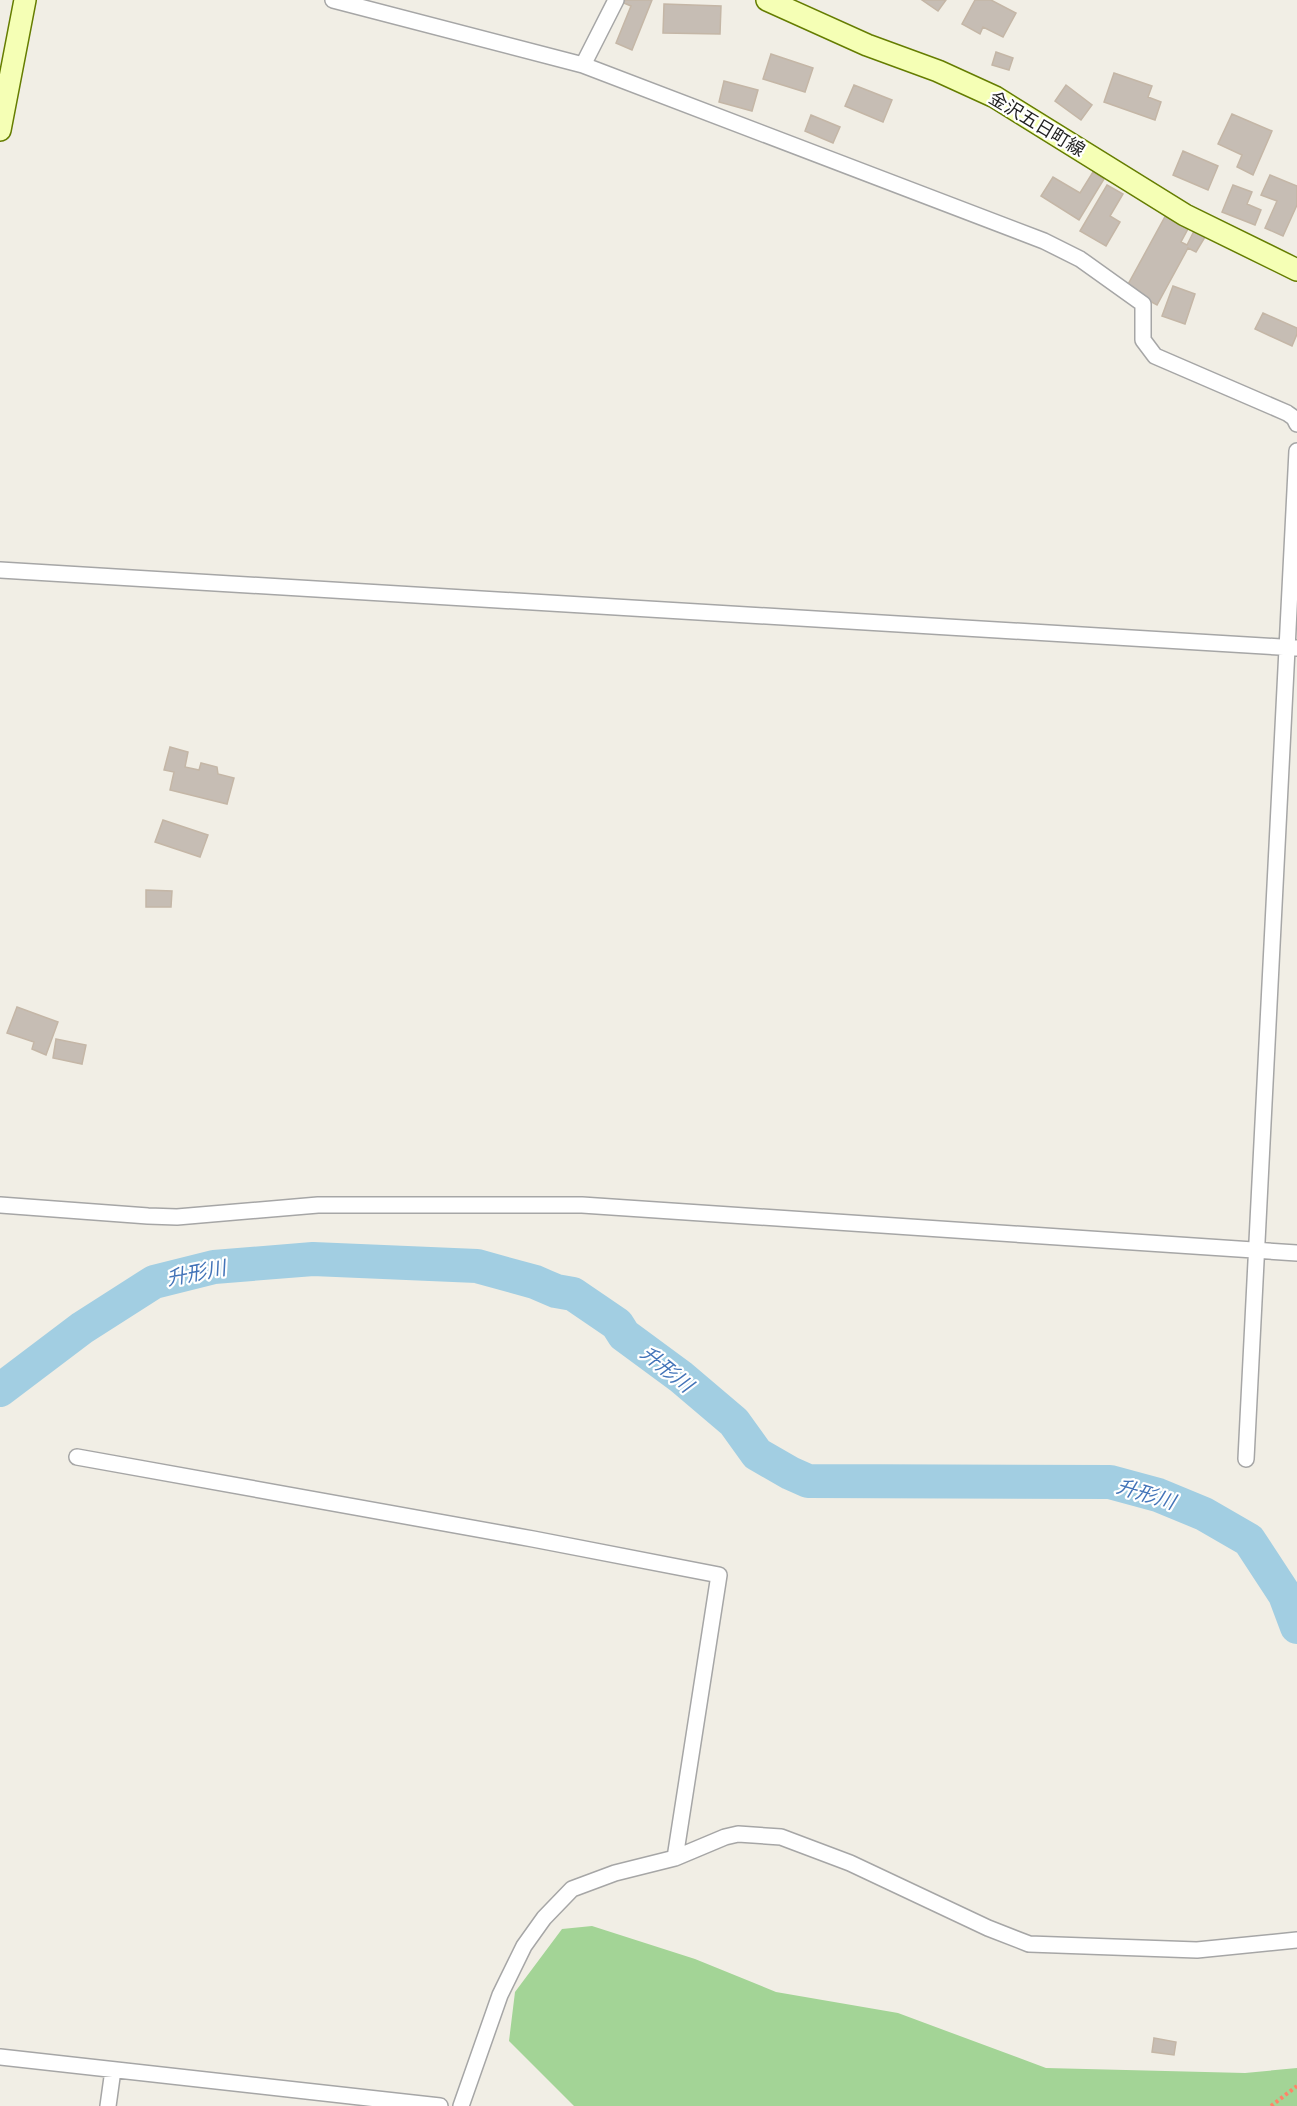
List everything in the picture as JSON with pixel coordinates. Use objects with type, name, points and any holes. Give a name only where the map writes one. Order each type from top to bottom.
[{"type":"main road","points":[[0,130],[25,0]]},
{"type":"main road","name":"金沢五日町線","points":[[767,0],[867,45],[939,71],[994,97],[1185,215],[1297,270]]},
{"type":"street","points":[[333,0],[583,65],[1044,241],[1080,259],[1143,304],[1143,340],[1155,356],[1287,412],[1294,417],[1297,424]]},
{"type":"street","points":[[583,65],[616,0]]},
{"type":"street","points":[[1246,1459],[1292,648],[1297,451]]},
{"type":"street","points":[[0,570],[1292,648]]},
{"type":"street","points":[[0,1205],[177,1217],[318,1205],[582,1204],[1297,1253]]},
{"type":"street","points":[[77,1457],[719,1575],[675,1858]]},
{"type":"street","points":[[461,2106],[500,1995],[524,1946],[544,1918],[572,1889],[615,1873],[675,1858],[725,1837],[738,1834],[781,1837],[850,1863],[988,1928],[1029,1944],[1197,1950],[1297,1940]]},
{"type":"street","points":[[0,2057],[440,2106]]},
{"type":"street","points":[[108,2106],[112,2070]]},
{"type":"path","points":[[1270,2106],[1297,2086]]},
{"type":"green space","points":[[592,1926],[695,1959],[776,1992],[898,2013],[1046,2068],[1245,2073],[1297,2068],[1297,2106],[574,2106],[509,2041],[515,1992],[562,1929]]},
{"type":"building","points":[[625,0],[652,0],[632,50],[616,43],[631,6],[624,3]]},
{"type":"building","points":[[922,0],[946,0],[938,11]]},
{"type":"building","points":[[975,0],[991,0],[1016,13],[1003,37],[983,27],[980,34],[962,24]]},
{"type":"building","points":[[664,4],[721,6],[720,34],[663,33]]},
{"type":"building","points":[[996,52],[1013,58],[1009,70],[992,65]]},
{"type":"building","points":[[771,54],[813,68],[805,92],[763,79]]},
{"type":"building","points":[[1114,73],[1152,86],[1148,97],[1161,102],[1155,120],[1104,102]]},
{"type":"building","points":[[724,81],[758,90],[752,111],[719,102]]},
{"type":"building","points":[[854,85],[892,100],[883,122],[845,106]]},
{"type":"building","points":[[1066,85],[1092,105],[1081,120],[1055,101]]},
{"type":"building","points":[[1232,114],[1272,131],[1253,175],[1237,167],[1242,155],[1218,144]]},
{"type":"building","points":[[811,115],[840,127],[833,143],[805,131]]},
{"type":"building","points":[[1183,151],[1218,166],[1208,190],[1173,175]]},
{"type":"building","points":[[1093,172],[1104,179],[1079,220],[1041,196],[1053,177],[1080,193]]},
{"type":"building","points":[[1270,175],[1297,186],[1297,205],[1283,236],[1265,228],[1277,201],[1261,195]]},
{"type":"building","points":[[1107,185],[1123,194],[1110,216],[1120,222],[1106,246],[1080,231]]},
{"type":"building","points":[[1233,185],[1252,192],[1247,204],[1261,210],[1255,225],[1222,212]]},
{"type":"building","points":[[1167,213],[1190,225],[1181,242],[1187,245],[1194,231],[1205,237],[1196,252],[1188,248],[1157,305],[1126,288]]},
{"type":"building","points":[[1173,286],[1195,294],[1185,324],[1162,316]]},
{"type":"building","points":[[1263,313],[1297,328],[1292,346],[1255,329]]},
{"type":"building","points":[[170,747],[188,752],[185,767],[199,770],[201,763],[217,767],[218,774],[234,778],[227,804],[170,790],[174,772],[164,770]]},
{"type":"building","points":[[163,820],[208,835],[200,857],[155,842]]},
{"type":"building","points":[[146,890],[172,891],[171,907],[146,907]]},
{"type":"building","points":[[17,1007],[58,1022],[46,1055],[32,1049],[34,1042],[7,1033]]},
{"type":"building","points":[[56,1039],[86,1045],[82,1064],[53,1058]]},
{"type":"building","points":[[1154,2038],[1176,2042],[1174,2055],[1152,2052]]},
{"type":"waterway","name":"升形川","points":[[0,1390],[82,1328],[154,1282],[214,1267],[313,1259],[477,1266],[535,1282],[556,1291],[573,1294],[617,1324],[624,1335],[681,1377],[734,1422],[757,1454],[808,1481],[1110,1482],[1158,1495],[1204,1514],[1249,1540],[1285,1595],[1297,1627]]}]
